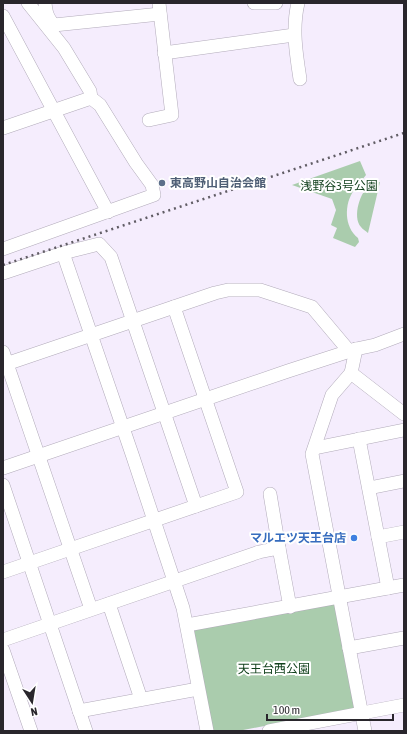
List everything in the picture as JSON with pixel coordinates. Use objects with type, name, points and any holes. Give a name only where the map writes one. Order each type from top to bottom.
[{"type":"street","points":[[3,249],[154,196],[152,185],[136,163],[100,105],[91,98],[90,91],[64,48],[28,3]]},
{"type":"street","points":[[45,3],[46,14],[54,25],[160,8],[172,115],[149,120]]},
{"type":"street","points":[[254,3],[276,3]]},
{"type":"street","points":[[298,3],[295,17],[294,35],[300,79]]},
{"type":"street","points":[[3,16],[108,212]]},
{"type":"street","points":[[164,53],[294,35]]},
{"type":"street","points":[[3,128],[91,98]]},
{"type":"street","points":[[3,273],[63,253],[99,244],[111,257],[196,506]]},
{"type":"street","points":[[63,253],[183,608],[207,731]]},
{"type":"street","points":[[91,610],[4,360],[90,335],[228,290],[260,290],[312,307],[352,350],[351,372],[332,395],[312,454],[365,731]]},
{"type":"street","points":[[3,572],[238,492],[174,307]]},
{"type":"street","points":[[3,468],[205,399],[352,350],[375,345],[404,334]]},
{"type":"street","points":[[351,372],[401,408]]},
{"type":"street","points":[[315,448],[404,430]]},
{"type":"street","points":[[359,439],[388,588]]},
{"type":"street","points":[[369,488],[404,481]]},
{"type":"street","points":[[3,485],[86,731]]},
{"type":"street","points":[[270,494],[290,606]]},
{"type":"street","points":[[378,537],[404,532]]},
{"type":"street","points":[[3,640],[259,552],[279,548]]},
{"type":"street","points":[[187,625],[404,585]]},
{"type":"street","points":[[109,604],[141,699]]},
{"type":"street","points":[[349,648],[404,638]]},
{"type":"street","points":[[3,650],[30,731]]},
{"type":"street","points":[[79,711],[198,688]]},
{"type":"street","points":[[269,731],[404,705]]},
{"type":"green space","name":"浅野谷3号公園","points":[[360,161],[366,175],[354,190],[348,202],[347,208],[350,228],[358,238],[359,242],[355,247],[333,238],[337,228],[331,225],[336,210],[332,199],[292,185]]},
{"type":"green space","points":[[380,182],[368,233],[358,223],[358,204],[367,187],[371,184]]},
{"type":"green space","name":"天王台西公園","points":[[334,602],[336,605],[356,705],[353,709],[238,731],[210,731],[192,631],[194,628]]},
{"type":"railway","points":[[3,265],[404,133]]},
{"type":"place","name":"東高野山自治会館","points":[[162,183]]},
{"type":"place","name":"マルエツ天王台店","points":[[354,538]]}]
